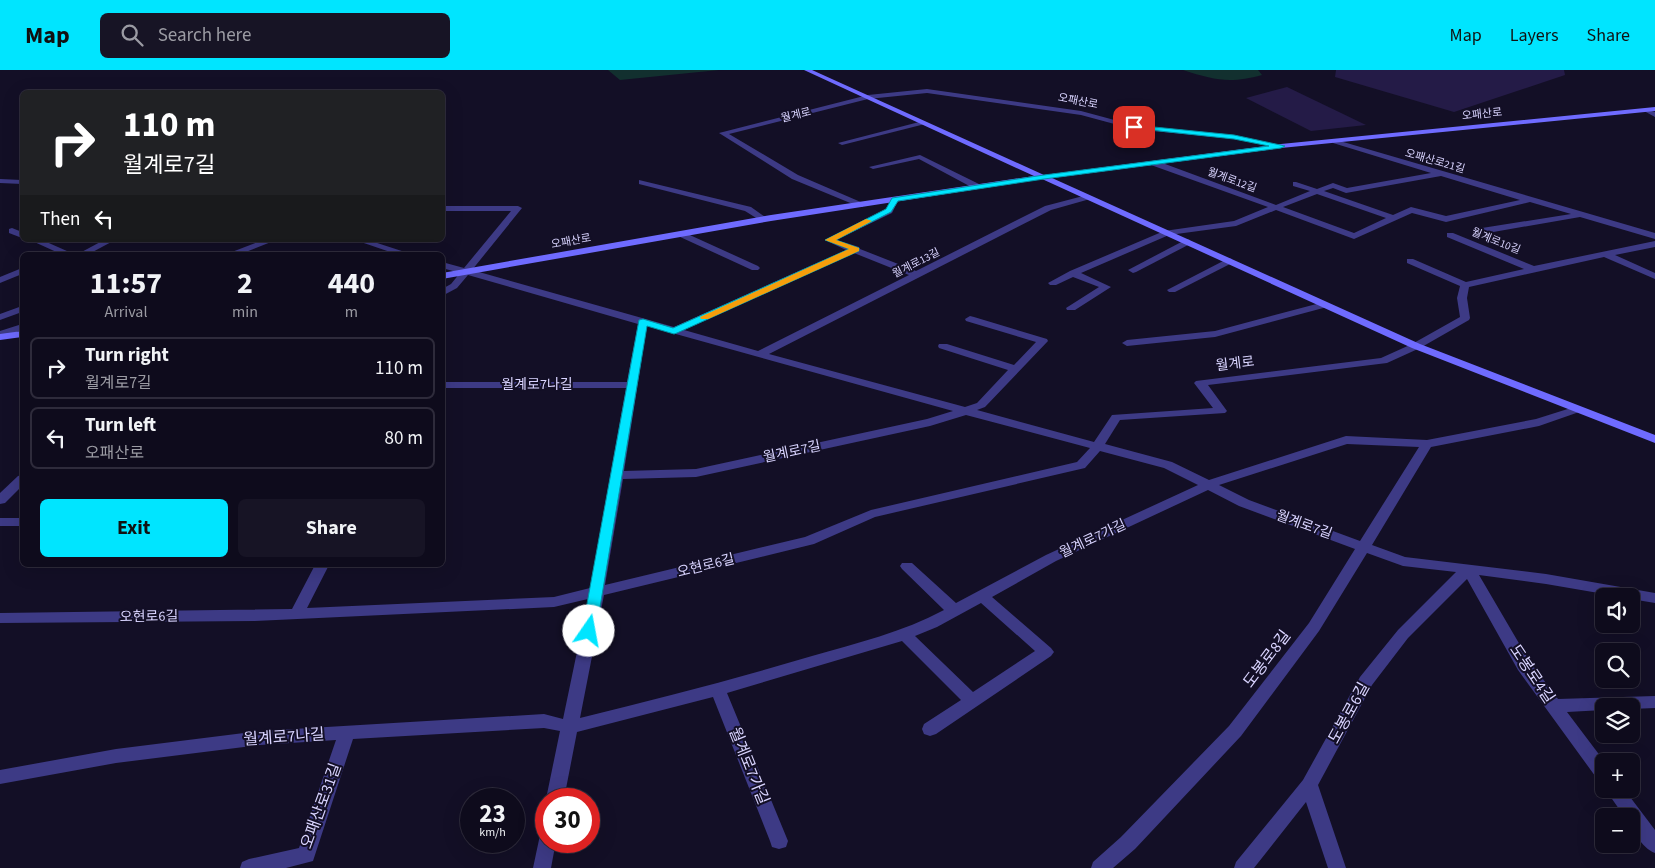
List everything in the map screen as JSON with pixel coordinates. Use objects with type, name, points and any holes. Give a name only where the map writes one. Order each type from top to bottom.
[{"type":"main road","points":[[807,70],[1416,346],[1655,439]]},
{"type":"main road","name":"오패산로","points":[[445,276],[764,219],[1044,177],[1281,146],[1655,109]]},
{"type":"main road","points":[[0,336],[20,334]]},
{"type":"street","name":"오패산로","points":[[868,97],[927,91],[1081,113],[1134,127],[1234,137],[1281,146]]},
{"type":"street","name":"월계로","points":[[860,205],[795,177],[723,133],[868,97]]},
{"type":"street","points":[[1646,110],[1655,114]]},
{"type":"street","points":[[842,143],[923,123]]},
{"type":"street","name":"오패산로21길","points":[[1336,141],[1440,174],[1655,236]]},
{"type":"street","points":[[873,167],[920,157],[978,187]]},
{"type":"street","name":"월계로12길","points":[[1154,163],[1354,236]]},
{"type":"street","name":"월계로12길","points":[[1166,233],[1236,223],[1333,186],[1346,191],[1440,174]]},
{"type":"street","points":[[0,181],[20,182]]},
{"type":"street","points":[[0,191],[20,182]]},
{"type":"street","points":[[642,182],[748,208],[764,219]]},
{"type":"street","name":"월계로12길","points":[[1296,184],[1394,218]]},
{"type":"street","name":"월계로13길","points":[[759,355],[1048,208],[1086,197]]},
{"type":"street","points":[[895,200],[889,211],[829,240],[856,249],[917,275]]},
{"type":"street","name":"오패산로21길","points":[[1354,236],[1411,210],[1446,219],[1529,200]]},
{"type":"street","points":[[445,210],[518,208],[454,286],[445,291]]},
{"type":"street","name":"오패산로21길","points":[[1482,231],[1581,215]]},
{"type":"street","points":[[12,231],[20,234]]},
{"type":"street","points":[[1052,283],[1166,233]]},
{"type":"street","points":[[681,234],[755,268]]},
{"type":"street","name":"월계로10길","points":[[1450,235],[1533,269]]},
{"type":"street","points":[[39,242],[64,252]]},
{"type":"street","points":[[86,252],[107,242]]},
{"type":"street","points":[[238,252],[266,242]]},
{"type":"street","points":[[366,242],[399,252]]},
{"type":"street","points":[[1133,270],[1187,242]]},
{"type":"street","name":"월계로10길","points":[[1465,285],[1655,244]]},
{"type":"street","points":[[674,331],[856,249]]},
{"type":"street","points":[[1605,254],[1655,276]]},
{"type":"street","points":[[1172,290],[1229,261]]},
{"type":"street","points":[[1410,261],[1465,285],[1462,298],[1465,318],[1416,346]]},
{"type":"street","name":"월계로7길","points":[[445,266],[759,355],[1168,465],[1244,503],[1403,561],[1546,579],[1655,598]]},
{"type":"street","points":[[0,280],[20,272]]},
{"type":"street","points":[[1071,308],[1106,287],[1073,274]]},
{"type":"street","points":[[1127,342],[1215,334],[1324,304]]},
{"type":"street","points":[[0,317],[20,310]]},
{"type":"street","name":"월계로7길","points":[[617,475],[696,473],[930,422],[981,405],[1042,341],[970,319]]},
{"type":"street","points":[[557,788],[597,592],[643,322]]},
{"type":"street","points":[[0,336],[20,328]]},
{"type":"street","points":[[943,346],[1015,369]]},
{"type":"street","name":"월계로","points":[[1097,447],[1116,417],[1221,411],[1200,383],[1383,361],[1416,346]]},
{"type":"street","name":"월계로7나길","points":[[445,385],[632,385]]},
{"type":"street","points":[[1207,484],[1346,440],[1427,444],[1540,422],[1578,409]]},
{"type":"street","name":"도봉로8길","points":[[1100,868],[1128,843],[1235,731],[1314,627],[1427,444]]},
{"type":"street","name":"오현로6길","points":[[0,618],[297,614],[554,602],[809,541],[871,514],[1081,464],[1097,447]]},
{"type":"street","points":[[0,500],[20,481]]},
{"type":"street","name":"월계로7가길","points":[[570,727],[718,690],[904,634],[932,623],[1051,558],[1172,503],[1207,484]]},
{"type":"street","points":[[0,522],[20,522]]},
{"type":"street","points":[[907,566],[955,611]]},
{"type":"street","points":[[297,614],[321,567]]},
{"type":"street","name":"도봉로4길","points":[[1468,569],[1524,666],[1595,763]]},
{"type":"street","name":"도봉로6길","points":[[1243,868],[1309,785],[1366,681],[1403,634],[1468,569]]},
{"type":"street","points":[[930,729],[1046,652],[982,596]]},
{"type":"street","points":[[904,634],[972,701]]},
{"type":"street","name":"월계로7가길","points":[[718,690],[779,841]]},
{"type":"street","points":[[1553,706],[1655,702]]},
{"type":"street","name":"월계로7나길","points":[[0,777],[116,756],[260,738],[544,720],[570,727]]},
{"type":"street","name":"오패산로31길","points":[[249,868],[306,855],[347,733]]},
{"type":"street","points":[[1309,785],[1337,868]]},
{"type":"street","points":[[1621,798],[1655,845]]},
{"type":"street","points":[[542,868],[545,853]]},
{"type":"green space","points":[[608,70],[719,70],[620,80]]},
{"type":"green space","points":[[1183,70],[1258,70],[1262,75],[1251,78],[1222,80]]},
{"type":"building","points":[[1336,70],[1564,70],[1565,75],[1454,112],[1335,77]]},
{"type":"building","points":[[1287,87],[1366,125],[1311,131],[1246,98]]},
{"type":"slow traffic","points":[[704,317],[856,249],[829,240],[868,221]]},
{"type":"route","points":[[589,631],[643,322],[674,331],[856,249],[829,240],[889,211],[895,200],[1044,177],[1281,146],[1234,137],[1134,127]]}]
